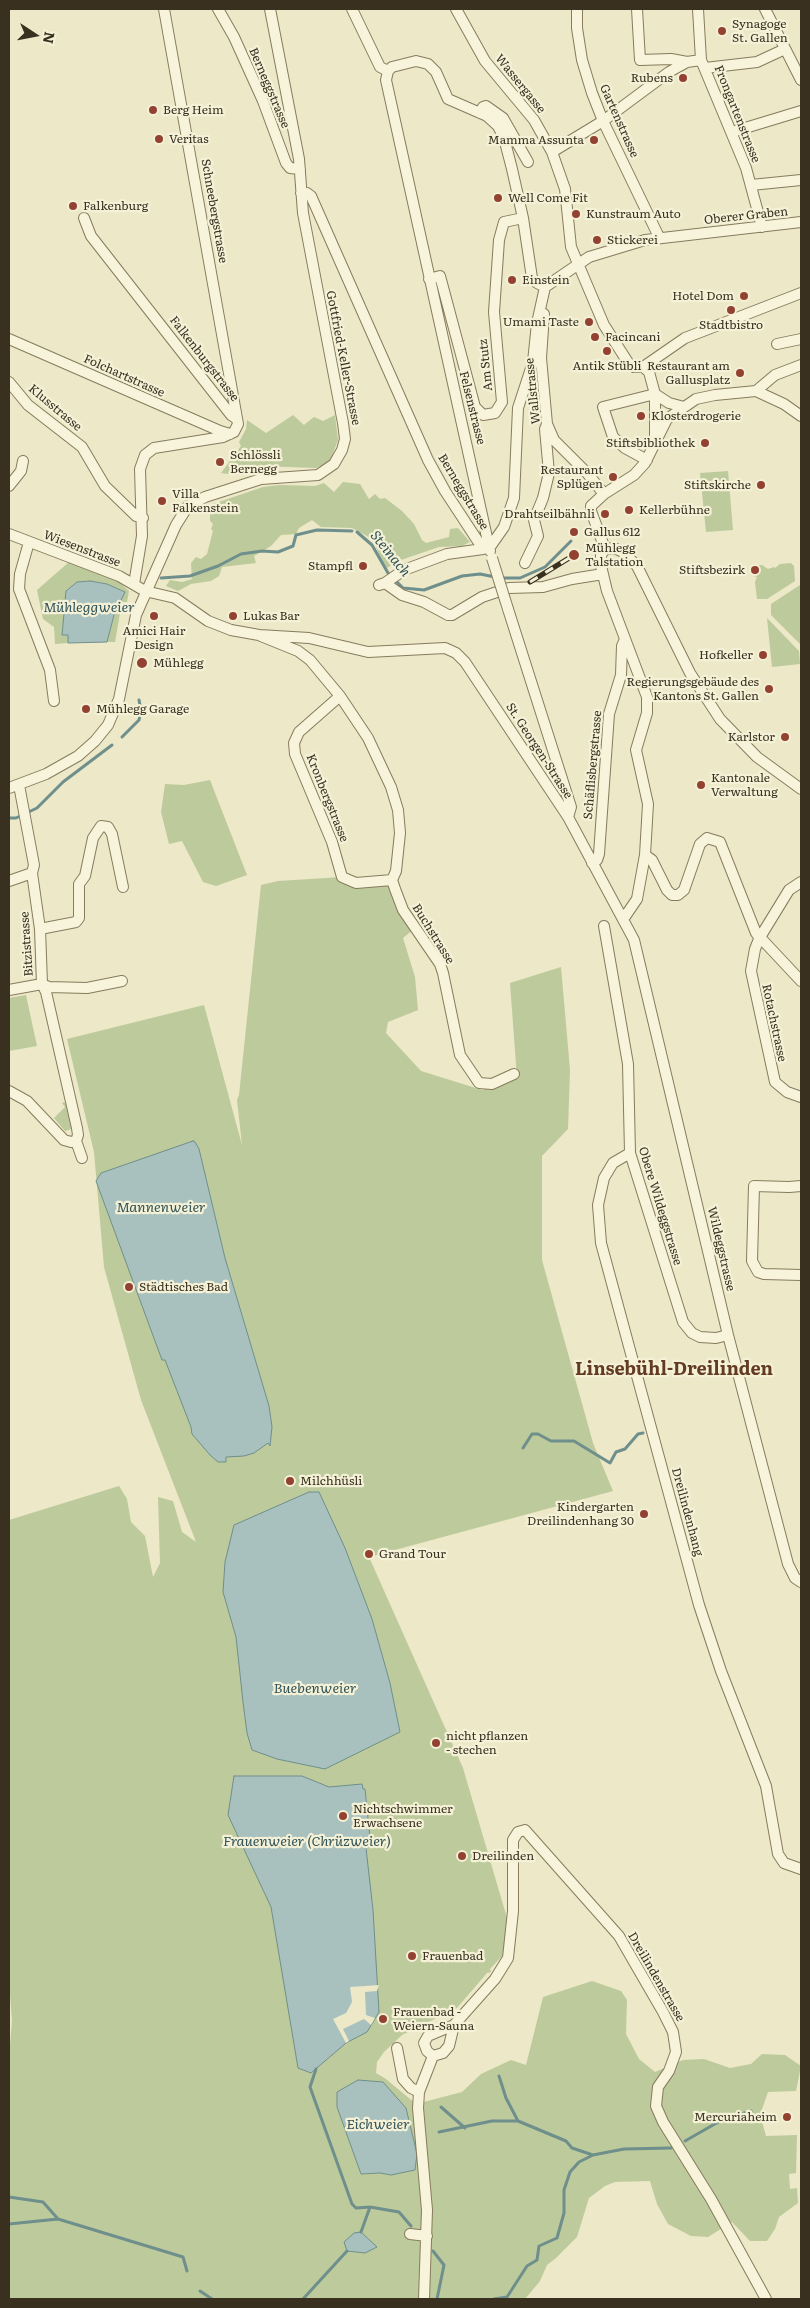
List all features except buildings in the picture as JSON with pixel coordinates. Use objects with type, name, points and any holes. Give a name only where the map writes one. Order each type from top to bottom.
[{"type":"street","name":"Schneebergstrasse","points":[[164,9],[237,419]]},
{"type":"street","name":"Berneggstrasse","points":[[218,9],[234,37],[263,101],[286,163],[290,168],[300,169]]},
{"type":"street","name":"Gottfried-Keller-Strasse","points":[[145,591],[176,524],[188,506],[205,497],[261,479],[318,475],[334,464],[342,450],[345,438],[301,193],[300,169],[270,9]]},
{"type":"street","points":[[352,9],[380,67],[388,70],[392,67],[416,61],[428,64],[434,69],[448,99],[480,112],[493,121],[504,138],[523,218],[532,278],[545,287],[578,264]]},
{"type":"street","name":"Wassergasse","points":[[456,9],[485,61],[534,120],[552,152],[565,189],[571,247],[578,264],[604,325],[623,356],[634,367],[643,367]]},
{"type":"street","name":"Gartenstrasse","points":[[577,9],[577,28],[582,60],[603,121],[659,238]]},
{"type":"street","points":[[637,9],[640,60],[671,58],[703,64],[757,62],[785,49]]},
{"type":"street","name":"Frongartenstrasse","points":[[698,9],[703,64],[732,132],[751,185],[762,227]]},
{"type":"street","points":[[765,9],[800,77]]},
{"type":"street","points":[[552,152],[603,121],[688,62]]},
{"type":"street","name":"Felsenstrasse","points":[[388,70],[386,80],[466,438],[486,548],[492,558],[571,807],[568,818]]},
{"type":"street","points":[[480,112],[486,106],[503,118],[528,162]]},
{"type":"street","points":[[732,132],[801,111]]},
{"type":"street","points":[[751,185],[801,180]]},
{"type":"street","name":"Berneggstrasse","points":[[301,193],[307,193],[311,196],[428,460],[486,548],[504,527],[514,498],[518,408],[533,362],[537,322],[545,287]]},
{"type":"street","name":"Falkenburgstrasse","points":[[84,218],[91,236],[231,415],[237,419],[237,428],[230,434]]},
{"type":"street","name":"Am Stutz","points":[[429,279],[440,276],[474,407],[483,414],[495,413],[502,402],[494,312],[499,240],[504,222],[523,218]]},
{"type":"street","name":"Oberer Graben","points":[[578,264],[588,257],[659,238],[801,222]]},
{"type":"street","points":[[654,442],[654,394],[649,372],[643,367],[685,338],[801,293]]},
{"type":"street","name":"Wallstrasse","points":[[541,309],[544,312],[541,358],[547,424],[554,440],[588,473],[604,494]]},
{"type":"street","name":"Folchartstrasse","points":[[9,339],[230,434]]},
{"type":"street","points":[[777,344],[801,339]]},
{"type":"street","points":[[756,391],[775,375],[801,365]]},
{"type":"street","name":"Klusstrasse","points":[[9,382],[28,405],[82,448],[105,486],[136,516],[143,518]]},
{"type":"street","points":[[624,918],[632,909],[637,899],[646,855],[648,804],[636,750],[647,713],[647,697],[603,574],[602,555],[605,549],[591,511],[594,502],[634,475],[646,460],[667,419],[696,399],[715,394],[756,391],[784,404],[801,416]]},
{"type":"street","points":[[646,460],[625,448],[614,437],[603,407],[654,394],[669,404],[684,407]]},
{"type":"street","points":[[525,563],[538,536],[534,520],[543,498],[549,473],[545,429],[547,424]]},
{"type":"street","points":[[134,584],[143,518],[140,469],[142,461],[149,450],[230,434]]},
{"type":"street","points":[[9,486],[21,471],[22,461]]},
{"type":"street","name":"Wiesenstrasse","points":[[9,534],[119,576],[145,591]]},
{"type":"street","points":[[29,542],[20,574],[20,589],[50,670],[54,701]]},
{"type":"street","points":[[486,548],[447,554],[388,581],[402,595],[424,602],[448,615],[452,615],[482,597],[509,588],[543,587],[572,579],[603,574]]},
{"type":"street","points":[[605,549],[614,548],[622,552],[637,566],[690,673],[720,719],[757,758],[801,789]]},
{"type":"street","points":[[14,786],[46,774],[78,756],[95,741],[108,725],[119,699],[136,615],[145,591]]},
{"type":"street","name":"St. Georgen-Strasse","points":[[145,591],[175,598],[208,621],[219,626],[259,635],[309,638],[368,652],[439,648],[456,653],[478,679],[568,818],[592,864],[624,918]]},
{"type":"street","points":[[259,635],[303,654],[340,696],[368,738],[395,799],[400,834],[396,871],[392,880]]},
{"type":"street","name":"Schäflisbergstrasse","points":[[592,864],[597,860],[598,854],[609,714],[621,675],[622,646],[625,638]]},
{"type":"street","name":"Kronbergstrasse","points":[[340,696],[299,732],[294,743],[295,754],[328,834],[342,877],[356,883],[392,880]]},
{"type":"street","name":"Bitzistrasse","points":[[14,786],[24,810],[34,865],[32,873],[35,882],[40,929],[42,984],[46,992],[77,1128],[76,1141],[82,1158]]},
{"type":"street","points":[[40,929],[76,922],[79,918],[79,884],[85,876],[93,838],[101,826],[108,827],[112,834],[123,886]]},
{"type":"street","points":[[646,855],[652,860],[667,890],[672,895],[678,895],[684,890],[700,844],[707,838],[720,842],[759,939],[801,981]]},
{"type":"street","points":[[9,881],[32,873]]},
{"type":"street","name":"Buchstrasse","points":[[392,880],[403,910],[440,964],[460,1055],[467,1068],[475,1080],[482,1084],[492,1084],[514,1074]]},
{"type":"street","name":"Rotachstrasse","points":[[801,882],[789,890],[759,939],[752,964],[752,979],[773,1075],[780,1087],[801,1097]]},
{"type":"street","name":"Wildeggstrasse","points":[[624,918],[638,954],[728,1335],[788,1564],[796,1578],[801,1582]]},
{"type":"street","name":"Obere Wildeggstrasse","points":[[604,926],[628,1064],[630,1153],[683,1322],[692,1334],[700,1337],[716,1338],[728,1335]]},
{"type":"street","points":[[9,990],[42,984],[50,987],[87,988],[122,981]]},
{"type":"street","points":[[9,1091],[27,1101],[64,1140],[76,1141]]},
{"type":"street","name":"Dreilindenhang","points":[[630,1153],[613,1163],[604,1178],[598,1205],[601,1243],[699,1605],[721,1670],[766,1786],[778,1854],[784,1863],[801,1869]]},
{"type":"street","points":[[801,1186],[754,1186],[752,1261],[758,1272],[764,1274],[801,1275]]},
{"type":"street","name":"Dreilindenstrasse","points":[[433,2056],[427,2051],[424,2043],[428,2036],[454,2025],[495,1979],[508,1958],[513,1897],[512,1840],[518,1832],[525,1830],[618,1936],[663,2012],[673,2032],[676,2052],[668,2071],[658,2087],[656,2106],[663,2122],[711,2199],[766,2299]]},
{"type":"street","name":"Dreilindenstrasse","points":[[433,2056],[443,2053],[449,2046],[454,2025]]},
{"type":"street","points":[[397,2048],[402,2079],[411,2088],[419,2092]]},
{"type":"street","name":"Dreilindenstrasse","points":[[424,2299],[427,2236],[426,2184],[418,2108],[419,2092],[433,2056]]},
{"type":"street","points":[[410,2234],[427,2236]]},
{"type":"green space","points":[[293,415],[304,425],[314,417],[323,421],[335,415],[338,440],[331,459],[325,464],[316,468],[259,466],[229,474],[221,473],[241,446],[239,442],[246,429],[247,420],[266,433]]},
{"type":"green space","points":[[728,471],[733,530],[706,532],[700,473]]},
{"type":"green space","points":[[343,482],[360,484],[369,499],[375,494],[380,499],[385,498],[402,511],[414,524],[422,540],[426,543],[449,537],[450,529],[458,528],[470,542],[462,546],[439,547],[398,561],[387,568],[381,560],[375,544],[367,536],[352,528],[321,527],[312,520],[299,528],[296,534],[281,535],[271,546],[254,556],[256,563],[222,567],[219,576],[211,581],[191,584],[178,591],[166,586],[170,580],[182,582],[192,579],[191,563],[196,557],[201,559],[207,554],[213,531],[211,529],[213,524],[210,521],[210,505],[263,487],[279,485],[315,486],[324,483],[334,492]]},
{"type":"green space","points":[[69,562],[117,580],[129,591],[127,602],[122,602],[115,642],[107,642],[114,615],[124,591],[107,584],[90,581],[77,582],[66,591],[62,635],[68,635],[68,643],[55,644],[54,627],[43,619],[37,590]]},
{"type":"green space","points":[[791,563],[794,566],[795,581],[767,599],[757,599],[755,582],[757,577],[754,576],[753,566],[762,565],[768,569],[775,568],[780,564]]},
{"type":"green space","points":[[800,585],[801,645],[771,615],[771,604]]},
{"type":"green space","points":[[767,618],[799,651],[800,664],[772,667]]},
{"type":"green space","points":[[210,780],[247,875],[216,886],[203,882],[182,841],[169,844],[161,812],[165,784],[184,785]]},
{"type":"green space","points":[[342,877],[387,881],[415,928],[403,938],[415,977],[418,1010],[388,1022],[386,1033],[421,1071],[482,1090],[517,1078],[510,983],[561,967],[570,1070],[568,1129],[542,1156],[542,1260],[593,1443],[613,1491],[369,1557],[463,1768],[507,1918],[503,1955],[490,1969],[491,1972],[487,1973],[457,2008],[402,2035],[384,2052],[377,2062],[376,2073],[416,2104],[462,2092],[481,2074],[511,2060],[526,2065],[543,1997],[592,1981],[621,1991],[627,2000],[626,2034],[639,2059],[655,2072],[683,2060],[704,2059],[730,2068],[751,2064],[762,2054],[785,2055],[801,2066],[796,2091],[768,2092],[760,2115],[766,2136],[797,2135],[796,2173],[789,2174],[790,2189],[797,2188],[798,2203],[779,2217],[775,2229],[767,2241],[750,2241],[732,2222],[708,2237],[691,2236],[668,2224],[657,2204],[650,2181],[615,2182],[605,2186],[589,2198],[577,2237],[547,2265],[540,2281],[525,2299],[9,2299],[9,2057],[12,2021],[9,1981],[9,1520],[119,1486],[127,1499],[131,1522],[145,1536],[153,1577],[160,1563],[158,1497],[173,1501],[182,1532],[196,1542],[141,1400],[104,1267],[94,1152],[67,1039],[204,1005],[242,1145],[237,1100],[261,885],[278,881]],"holes":[[[352,2147],[391,2175],[380,2173],[361,2174]]]},
{"type":"green space","points":[[26,995],[37,1046],[9,1051],[9,998]]},
{"type":"green space","points":[[64,1102],[67,1105],[72,1129],[65,1131],[54,1118],[65,1107],[62,1103]]},
{"type":"water","name":"Mühleggweier","points":[[90,581],[107,584],[125,592],[114,615],[107,642],[68,643],[68,635],[62,635],[66,591],[77,582]]},
{"type":"water","name":"Mannenweier","points":[[193,1141],[199,1149],[225,1258],[269,1406],[272,1427],[270,1446],[268,1443],[254,1453],[244,1456],[226,1457],[226,1462],[218,1462],[192,1434],[165,1360],[162,1360],[96,1181],[101,1173]]},
{"type":"water","name":"Buebenweier","points":[[309,1492],[319,1492],[345,1548],[372,1619],[390,1683],[400,1732],[325,1769],[277,1759],[252,1750],[247,1733],[236,1637],[223,1592],[225,1562],[234,1525]]},
{"type":"water","name":"Frauenweier (Chrüzweier)","points":[[234,1776],[302,1776],[329,1787],[362,1784],[363,1789],[365,1789],[371,1847],[366,1848],[373,1910],[379,2012],[367,2032],[346,2043],[311,2073],[298,2068],[271,1907],[228,1815]]},
{"type":"water","name":"Eichweier","points":[[358,2080],[383,2082],[406,2108],[417,2154],[415,2170],[391,2175],[380,2173],[361,2174],[337,2107],[337,2092]]},
{"type":"water","points":[[361,2232],[377,2247],[365,2253],[347,2251],[344,2242],[354,2233]]},
{"type":"pier","points":[[379,1985],[377,1991],[365,1992],[366,2015],[375,2018],[371,2025],[364,2019],[343,2029],[349,2041],[346,2043],[333,2019],[346,2013],[352,2002],[350,1987]]},
{"type":"waterway","name":"Steinach","points":[[161,578],[190,576],[218,566],[241,554],[262,551],[278,552],[293,546],[296,535],[317,530],[352,531]]},
{"type":"waterway","name":"Steinach","points":[[357,532],[372,545],[388,573],[403,588],[424,590],[462,576],[480,574],[500,578],[520,578],[545,567],[571,541]]},
{"type":"waterway","name":"Steinach","points":[[122,737],[139,720],[141,710],[139,700]]},
{"type":"waterway","name":"Steinach","points":[[9,818],[16,818],[37,808],[63,782],[112,745]]},
{"type":"waterway","points":[[523,1448],[532,1434],[538,1434],[551,1441],[574,1441],[610,1463],[616,1452],[625,1449],[638,1434],[643,1433]]},
{"type":"waterway","points":[[316,2069],[310,2087],[352,2204],[356,2208],[370,2207],[399,2212],[411,2226]]},
{"type":"waterway","points":[[499,2076],[506,2098],[518,2121]]},
{"type":"waterway","points":[[441,2107],[465,2128]]},
{"type":"waterway","points":[[685,2141],[720,2121],[751,2111]]},
{"type":"waterway","points":[[439,2132],[492,2121],[518,2121],[566,2141],[572,2148],[593,2155]]},
{"type":"waterway","points":[[494,2299],[507,2297],[527,2266],[537,2260],[539,2246],[557,2238],[564,2213],[564,2190],[570,2172],[579,2162],[593,2155],[624,2149],[671,2148]]},
{"type":"waterway","points":[[9,2197],[43,2202],[58,2219],[183,2257],[187,2271]]},
{"type":"waterway","points":[[361,2232],[370,2207]]},
{"type":"waterway","points":[[9,2224],[58,2219]]},
{"type":"waterway","points":[[303,2299],[347,2251]]},
{"type":"waterway","points":[[433,2251],[444,2265],[437,2299]]},
{"type":"waterway","points":[[200,2291],[212,2299]]},
{"type":"railway","points":[[530,582],[574,555]]},
{"type":"place","name":"Synagoge St. Gallen","points":[[722,31]]},
{"type":"place","name":"Rubens","points":[[683,78]]},
{"type":"place","name":"Berg Heim","points":[[153,110]]},
{"type":"place","name":"Veritas","points":[[159,139]]},
{"type":"place","name":"Mamma Assunta","points":[[594,140]]},
{"type":"place","name":"Well Come Fit","points":[[498,198]]},
{"type":"place","name":"Falkenburg","points":[[73,206]]},
{"type":"place","name":"Kunstraum Auto","points":[[576,214]]},
{"type":"place","name":"Stickerei","points":[[597,240]]},
{"type":"place","name":"Einstein","points":[[512,280]]},
{"type":"place","name":"Hotel Dom","points":[[744,296]]},
{"type":"place","name":"Stadtbistro","points":[[731,310]]},
{"type":"place","name":"Umami Taste","points":[[589,322]]},
{"type":"place","name":"Facincani","points":[[595,337]]},
{"type":"place","name":"Antik Stübli","points":[[607,351]]},
{"type":"place","name":"Restaurant am Gallusplatz","points":[[740,373]]},
{"type":"place","name":"Klosterdrogerie","points":[[641,416]]},
{"type":"place","name":"Stiftsbibliothek","points":[[705,443]]},
{"type":"place","name":"Schlössli Bernegg","points":[[220,462]]},
{"type":"place","name":"Restaurant Splügen","points":[[613,477]]},
{"type":"place","name":"Stiftskirche","points":[[761,485]]},
{"type":"place","name":"Villa Falkenstein","points":[[162,501]]},
{"type":"place","name":"Kellerbühne","points":[[629,510]]},
{"type":"place","name":"Drahtseilbähnli","points":[[605,514]]},
{"type":"place","name":"Gallus 612","points":[[574,532]]},
{"type":"place","name":"Mühlegg Talstation","points":[[574,555]]},
{"type":"place","name":"Stampfl","points":[[363,566]]},
{"type":"place","name":"Stiftsbezirk","points":[[755,570]]},
{"type":"place","name":"Amici Hair Design","points":[[154,616]]},
{"type":"place","name":"Lukas Bar","points":[[233,616]]},
{"type":"place","name":"Hofkeller","points":[[763,655]]},
{"type":"place","name":"Mühlegg","points":[[142,663]]},
{"type":"place","name":"Regierungsgebäude des Kantons St. Gallen","points":[[769,689]]},
{"type":"place","name":"Mühlegg Garage","points":[[86,709]]},
{"type":"place","name":"Karlstor","points":[[785,737]]},
{"type":"place","name":"Kantonale Verwaltung","points":[[701,785]]},
{"type":"place","name":"Städtisches Bad","points":[[129,1287]]},
{"type":"place","name":"Milchhüsli","points":[[290,1481]]},
{"type":"place","name":"Kindergarten Dreilindenhang 30","points":[[644,1514]]},
{"type":"place","name":"Grand Tour","points":[[369,1554]]},
{"type":"place","name":"nicht pflanzen - stechen","points":[[436,1743]]},
{"type":"place","name":"Nichtschwimmer Erwachsene","points":[[343,1816]]},
{"type":"place","name":"Dreilinden","points":[[462,1856]]},
{"type":"place","name":"Frauenbad","points":[[412,1956]]},
{"type":"place","name":"Frauenbad - Weiern-Sauna","points":[[383,2019]]},
{"type":"place","name":"Mercuriaheim","points":[[787,2117]]},
{"type":"district","name":"Linsebühl-Dreilinden","points":[[674,1370]]}]
